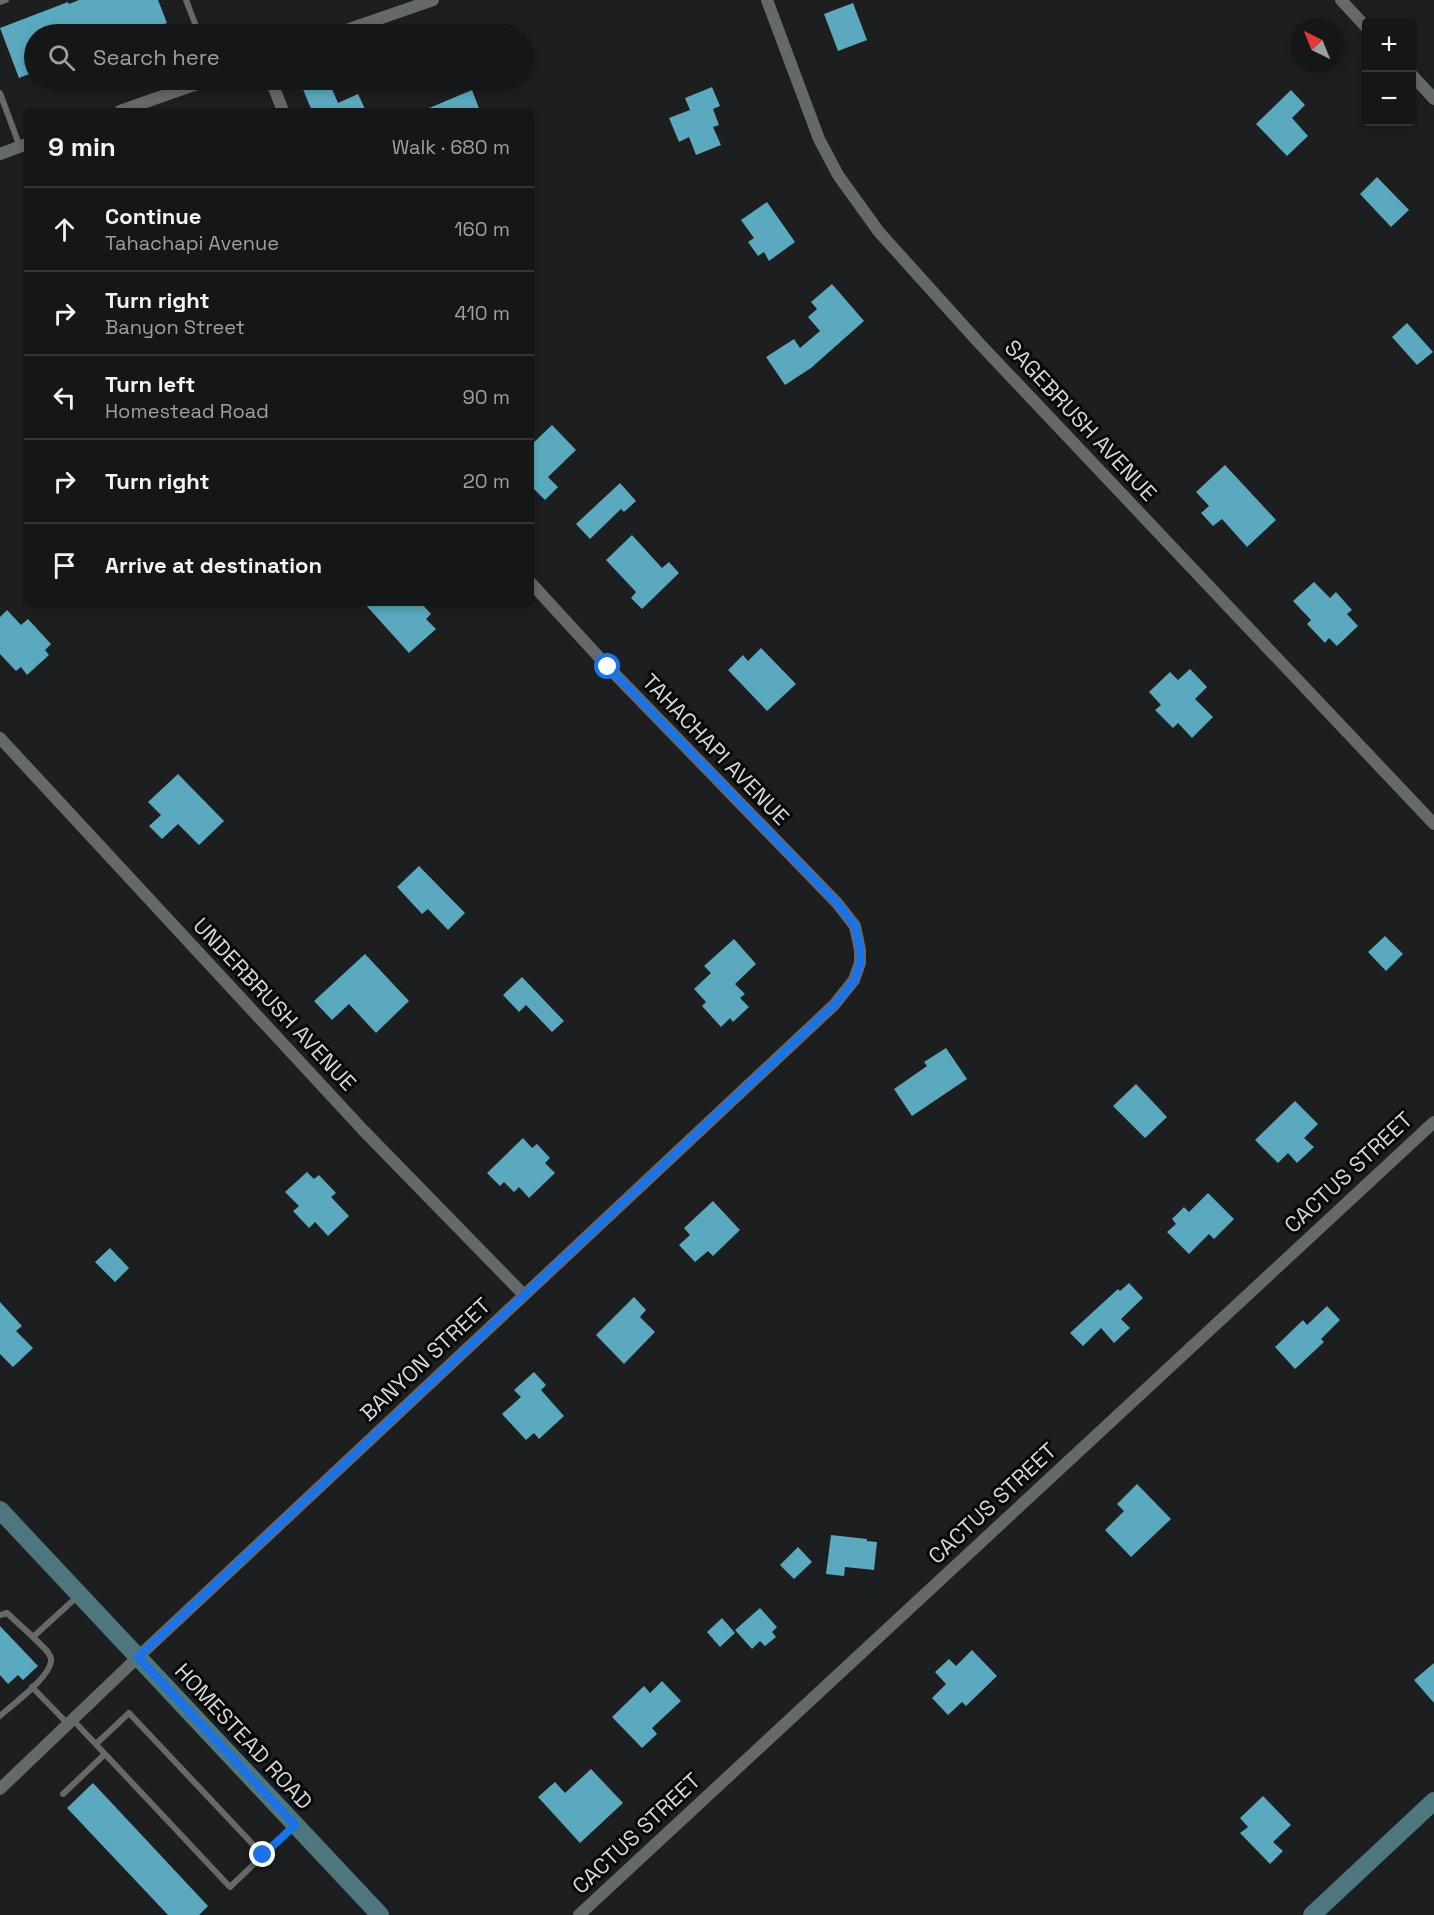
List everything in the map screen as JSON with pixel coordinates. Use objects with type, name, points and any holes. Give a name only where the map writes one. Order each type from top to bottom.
[{"type":"main road","name":"HOMESTEAD ROAD","points":[[0,1510],[380,1915]]},
{"type":"main road","points":[[1312,1915],[1434,1801]]},
{"type":"street","points":[[364,24],[433,0]]},
{"type":"street","name":"SAGEBRUSH AVENUE","points":[[767,0],[819,139],[838,175],[879,232],[980,344],[1434,824]]},
{"type":"street","points":[[1341,0],[1362,23]]},
{"type":"street","points":[[1416,79],[1434,99]]},
{"type":"street","points":[[129,108],[180,90]]},
{"type":"street","points":[[275,90],[282,108]]},
{"type":"street","points":[[0,154],[23,146]]},
{"type":"street","name":"TAHACHAPI AVENUE","points":[[534,586],[608,667],[837,903],[855,926],[860,950]]},
{"type":"street","name":"UNDERBRUSH AVENUE","points":[[0,738],[363,1130],[524,1295]]},
{"type":"street","name":"BANYON STREET","points":[[0,1789],[834,1005],[854,981],[860,963],[860,950]]},
{"type":"street","name":"CACTUS STREET","points":[[579,1915],[1434,1122]]},
{"type":"lane","points":[[0,2],[6,0]]},
{"type":"lane","points":[[186,0],[195,24]]},
{"type":"lane","points":[[0,93],[23,146]]},
{"type":"lane","points":[[33,1637],[79,1595]]},
{"type":"lane","points":[[0,1615],[7,1613],[13,1617],[50,1656],[52,1662],[48,1671],[0,1716]]},
{"type":"lane","points":[[32,1687],[96,1744],[230,1887],[295,1825]]},
{"type":"lane","points":[[96,1744],[129,1713],[263,1855]]},
{"type":"lane","points":[[63,1794],[105,1754]]},
{"type":"building","points":[[79,0],[158,0],[167,23],[24,24],[24,76],[19,78],[0,28],[68,2],[69,4]]},
{"type":"building","points":[[853,3],[867,40],[838,51],[824,14]]},
{"type":"building","points":[[712,87],[720,106],[713,109],[719,125],[713,127],[721,145],[696,155],[689,137],[679,142],[669,118],[690,110],[685,98]]},
{"type":"building","points":[[303,90],[332,90],[338,103],[358,94],[365,108],[311,108]]},
{"type":"building","points":[[472,90],[479,108],[429,108]]},
{"type":"building","points":[[1291,90],[1305,105],[1292,118],[1308,136],[1287,156],[1256,124]]},
{"type":"building","points":[[1377,177],[1409,210],[1391,227],[1360,194]]},
{"type":"building","points":[[767,202],[795,242],[769,261],[764,252],[758,256],[748,242],[754,238],[741,220]]},
{"type":"building","points":[[832,284],[864,321],[811,368],[785,385],[766,357],[794,339],[800,348],[820,331],[808,317],[817,309],[811,302]]},
{"type":"building","points":[[1407,323],[1433,352],[1417,365],[1392,337]]},
{"type":"building","points":[[552,425],[576,450],[548,477],[558,487],[545,500],[534,489],[534,442]]},
{"type":"building","points":[[1225,465],[1276,520],[1247,547],[1222,519],[1213,526],[1201,513],[1209,506],[1196,492]]},
{"type":"building","points":[[620,483],[636,501],[624,512],[621,509],[590,539],[576,524]]},
{"type":"building","points":[[632,535],[662,568],[669,562],[679,573],[642,609],[631,598],[636,592],[606,560]]},
{"type":"building","points":[[1314,582],[1330,598],[1336,592],[1352,610],[1347,614],[1358,626],[1337,646],[1329,638],[1325,643],[1307,624],[1311,620],[1293,601]]},
{"type":"building","points":[[367,606],[424,606],[431,614],[426,619],[436,629],[409,653]]},
{"type":"building","points":[[7,610],[21,625],[28,619],[51,644],[45,650],[49,655],[27,675],[21,667],[16,671],[0,654],[0,617]]},
{"type":"building","points":[[761,648],[796,684],[767,711],[728,670],[743,655],[748,661]]},
{"type":"building","points":[[1190,669],[1207,687],[1195,699],[1213,717],[1192,738],[1178,723],[1173,728],[1155,710],[1161,705],[1149,692],[1170,672],[1178,680]]},
{"type":"building","points":[[178,774],[224,821],[199,845],[178,824],[162,839],[149,826],[161,815],[148,802]]},
{"type":"building","points":[[419,866],[465,913],[448,930],[428,909],[422,914],[397,887]]},
{"type":"building","points":[[1385,936],[1403,954],[1386,971],[1368,952]]},
{"type":"building","points":[[734,939],[756,964],[735,984],[745,994],[740,998],[749,1007],[733,1022],[730,1018],[721,1027],[702,1006],[706,1002],[694,989],[711,973],[704,966]]},
{"type":"building","points":[[365,954],[409,1001],[376,1033],[349,1004],[332,1020],[314,1001]]},
{"type":"building","points":[[522,977],[564,1021],[552,1032],[526,1005],[519,1012],[503,995]]},
{"type":"building","points":[[946,1048],[967,1079],[912,1116],[894,1089],[927,1066],[924,1062]]},
{"type":"building","points":[[1136,1084],[1167,1117],[1145,1138],[1113,1106]]},
{"type":"building","points":[[1295,1101],[1318,1124],[1304,1138],[1314,1147],[1297,1163],[1288,1153],[1278,1163],[1255,1140]]},
{"type":"building","points":[[523,1138],[532,1148],[537,1144],[550,1158],[545,1163],[555,1173],[529,1198],[519,1187],[514,1192],[504,1182],[500,1186],[487,1173]]},
{"type":"building","points":[[307,1172],[314,1179],[319,1175],[336,1193],[331,1197],[349,1216],[328,1236],[315,1222],[309,1228],[293,1211],[299,1206],[285,1192]]},
{"type":"building","points":[[1208,1193],[1234,1219],[1214,1239],[1209,1234],[1189,1254],[1167,1232],[1176,1224],[1172,1219],[1184,1207],[1189,1212]]},
{"type":"building","points":[[713,1201],[740,1230],[713,1256],[708,1251],[695,1262],[679,1245],[690,1235],[684,1228]]},
{"type":"building","points":[[110,1248],[129,1268],[115,1282],[95,1262]]},
{"type":"building","points":[[1129,1283],[1143,1298],[1121,1319],[1130,1328],[1114,1343],[1101,1328],[1083,1346],[1070,1333],[1118,1289],[1120,1291]]},
{"type":"building","points":[[634,1297],[646,1310],[640,1317],[655,1332],[624,1364],[596,1335]]},
{"type":"building","points":[[0,1302],[22,1326],[16,1331],[33,1348],[13,1367],[0,1354]]},
{"type":"building","points":[[1327,1306],[1340,1320],[1321,1339],[1324,1342],[1295,1369],[1275,1347],[1303,1320],[1307,1325]]},
{"type":"building","points":[[534,1372],[546,1385],[541,1390],[564,1416],[539,1439],[534,1433],[526,1440],[502,1414],[521,1397],[514,1390]]},
{"type":"building","points":[[1137,1484],[1171,1519],[1131,1557],[1105,1530],[1124,1511],[1117,1504]]},
{"type":"building","points":[[831,1535],[877,1542],[874,1570],[845,1567],[844,1576],[826,1574]]},
{"type":"building","points":[[798,1547],[812,1562],[794,1579],[780,1565]]},
{"type":"building","points":[[760,1608],[777,1627],[772,1632],[776,1637],[765,1646],[760,1641],[752,1649],[735,1630]]},
{"type":"building","points":[[722,1618],[735,1633],[720,1647],[707,1632]]},
{"type":"building","points":[[0,1626],[38,1666],[23,1680],[18,1675],[8,1684],[0,1675]]},
{"type":"building","points":[[972,1650],[997,1676],[966,1706],[962,1702],[948,1715],[932,1698],[946,1684],[935,1672],[949,1659],[956,1666]]},
{"type":"building","points":[[1434,1663],[1434,1703],[1414,1680]]},
{"type":"building","points":[[662,1681],[681,1701],[652,1728],[657,1734],[642,1748],[612,1717],[644,1686],[650,1693]]},
{"type":"building","points":[[591,1769],[623,1803],[580,1843],[538,1797],[555,1782],[565,1793]]},
{"type":"building","points":[[93,1783],[208,1906],[199,1915],[168,1915],[67,1808]]},
{"type":"building","points":[[1263,1796],[1291,1825],[1273,1842],[1283,1851],[1270,1864],[1240,1833],[1248,1827],[1240,1818]]},
{"type":"route","points":[[263,1855],[295,1825],[138,1657],[834,1005],[854,981],[860,963],[855,926],[837,903],[608,667]]}]
